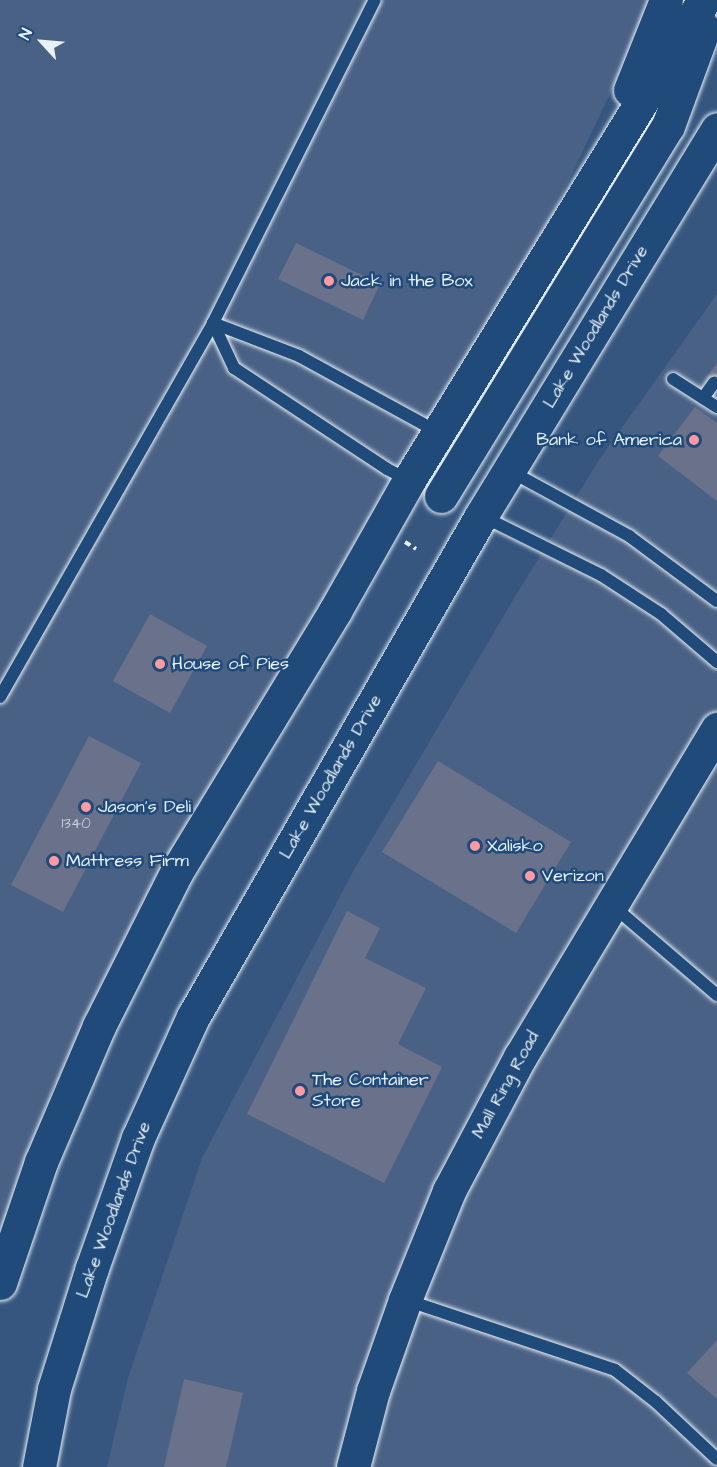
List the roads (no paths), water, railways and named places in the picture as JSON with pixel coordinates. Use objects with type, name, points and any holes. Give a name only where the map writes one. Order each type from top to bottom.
[{"type":"main road","points":[[558,240],[620,114],[666,0]]},
{"type":"main road","points":[[1,1279],[40,1162],[94,1036],[177,871],[335,611],[409,480],[704,0]]},
{"type":"main road","points":[[441,496],[668,126],[714,0]]},
{"type":"main road","name":"Lake Woodlands Drive","points":[[39,1467],[54,1389],[92,1268],[138,1138],[193,1017],[481,516],[717,129]]},
{"type":"main road","points":[[439,432],[509,471]]},
{"type":"main road","points":[[409,480],[481,516]]},
{"type":"main road","name":"Mall Ring Road","points":[[353,1467],[374,1391],[405,1300],[449,1191],[493,1107],[611,904],[703,764],[717,729]]},
{"type":"lane","points":[[0,698],[213,323],[375,0]]},
{"type":"lane","points":[[213,323],[300,356],[439,432]]},
{"type":"lane","points":[[213,323],[234,368],[385,468],[409,480]]},
{"type":"lane","points":[[673,379],[712,402],[714,383]]},
{"type":"lane","points":[[509,471],[629,536],[717,601]]},
{"type":"lane","points":[[481,516],[601,575],[661,614],[717,662]]},
{"type":"lane","points":[[611,904],[717,995]]},
{"type":"lane","points":[[405,1300],[615,1370],[656,1402],[717,1459]]},
{"type":"place","name":"Jack in the Box","points":[[329,281]]},
{"type":"place","name":"Bank of America","points":[[694,440]]},
{"type":"place","name":"House of Pies","points":[[160,664]]},
{"type":"place","name":"Jason's Deli","points":[[86,807]]},
{"type":"place","name":"Xalisko","points":[[475,846]]},
{"type":"place","name":"Mattress Firm","points":[[54,861]]},
{"type":"place","name":"Verizon","points":[[530,876]]},
{"type":"place","name":"The Container Store","points":[[300,1091]]}]
